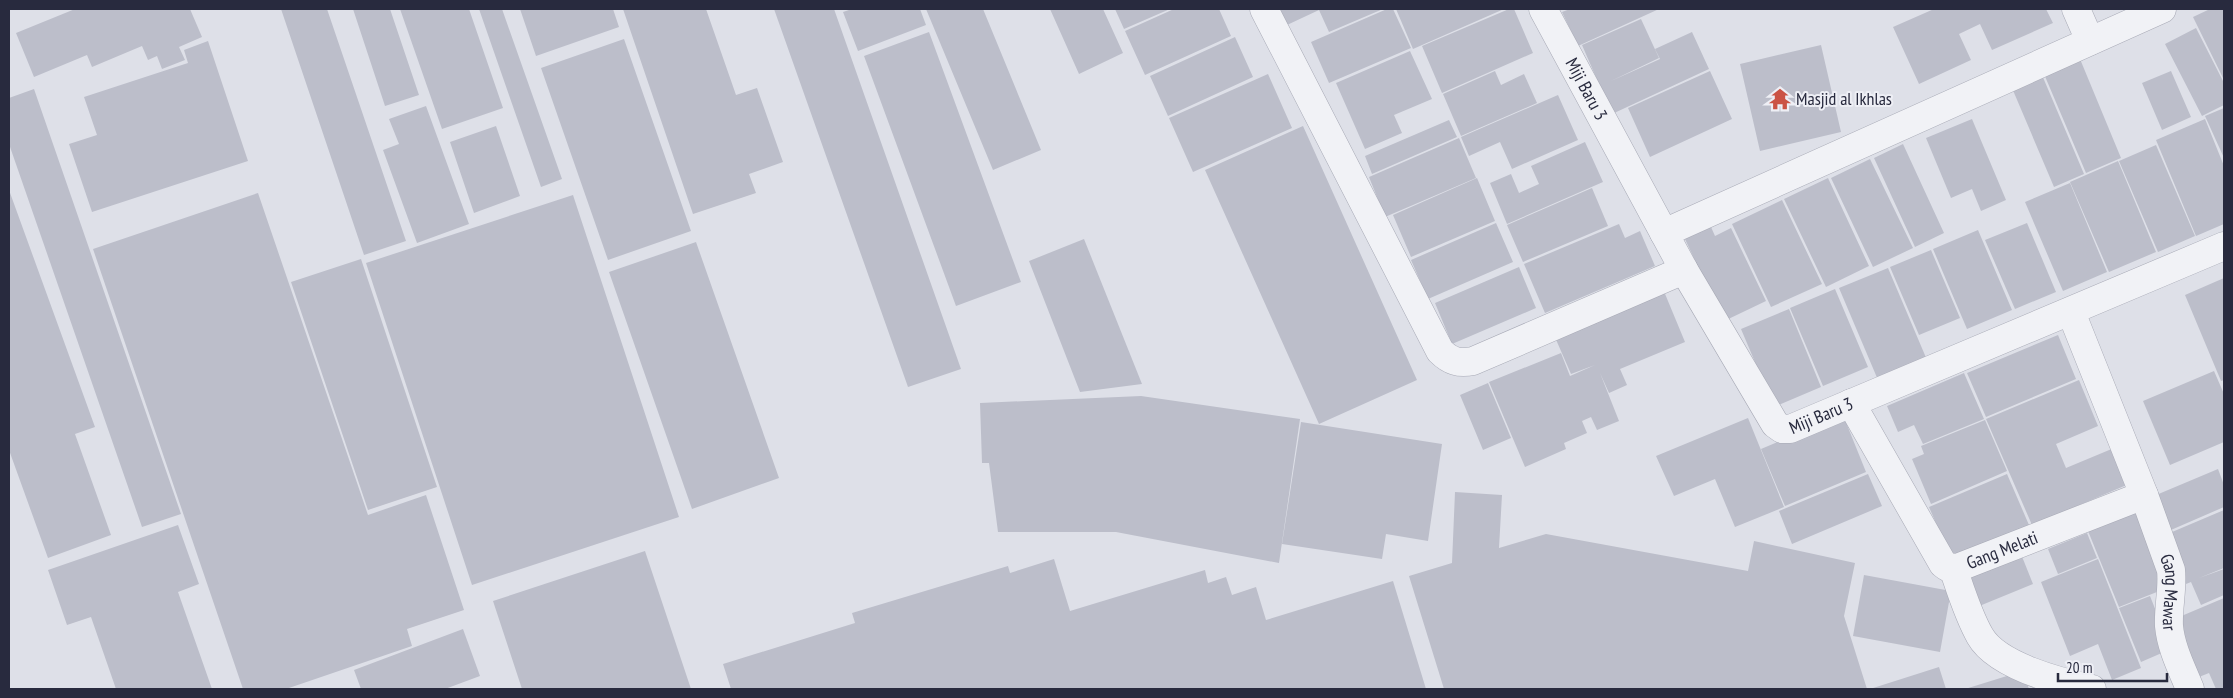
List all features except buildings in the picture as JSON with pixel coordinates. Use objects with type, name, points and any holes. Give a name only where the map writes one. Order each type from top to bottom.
[{"type":"street","points":[[1264,9],[1440,351],[1447,358],[1463,363],[1473,360],[1684,270]]},
{"type":"street","name":"Miji Baru 3","points":[[1543,9],[1684,270],[1775,424],[1782,429],[1790,429],[2224,246]]},
{"type":"street","points":[[2076,9],[2090,41]]},
{"type":"street","points":[[1664,232],[2162,9]]},
{"type":"street","name":"Gang Mawar","points":[[2071,312],[2143,492],[2171,570],[2169,627],[2174,650],[2190,689]]},
{"type":"street","name":"Gang Melati","points":[[1851,403],[1943,564],[1953,568],[2143,492]]},
{"type":"street","points":[[1953,568],[1980,637],[1995,653],[2020,666],[2092,689]]},
{"type":"place","name":"Masjid al Ikhlas","points":[[1780,99]]}]
